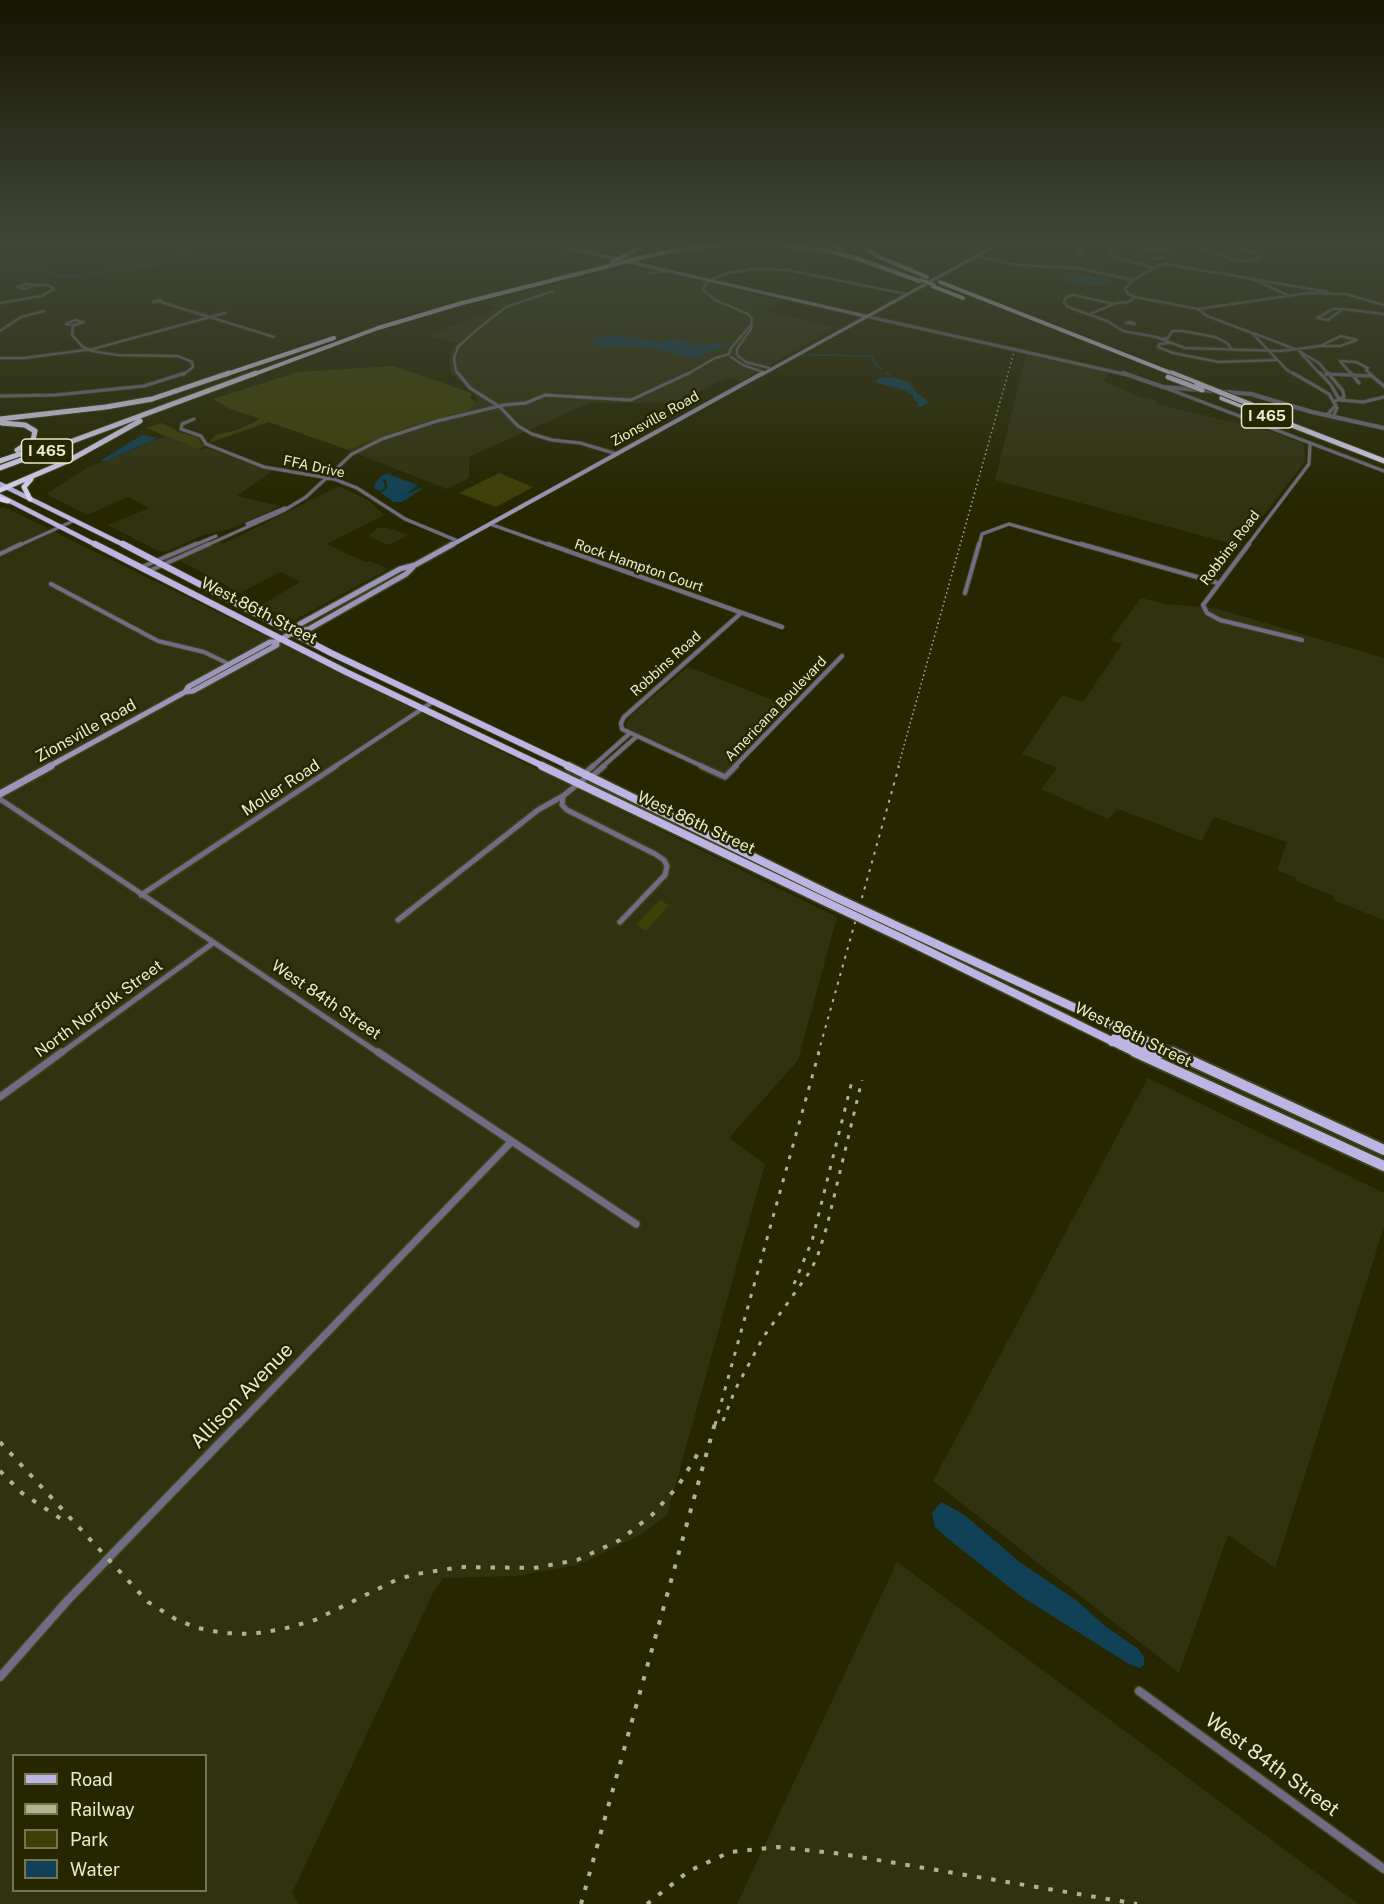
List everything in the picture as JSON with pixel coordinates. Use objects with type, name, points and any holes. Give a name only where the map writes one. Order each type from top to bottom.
[{"type":"highway","points":[[0,421],[106,408],[158,397],[355,331]]},
{"type":"highway","name":"I 465","points":[[0,461],[356,331]]},
{"type":"highway","name":"I 465","points":[[0,468],[371,331]]},
{"type":"highway","name":"I 465","points":[[1056,331],[1384,461]]},
{"type":"highway","name":"I 465","points":[[1060,331],[1384,455]]},
{"type":"highway","points":[[0,490],[83,453],[149,417],[253,375]]},
{"type":"highway","points":[[0,421],[32,427],[36,433],[27,445],[0,457]]},
{"type":"highway","points":[[30,499],[24,484],[35,476]]},
{"type":"highway","points":[[0,498],[8,501]]},
{"type":"main road","name":"Zionsville Road","points":[[0,794],[185,692],[193,691],[277,645],[300,624],[400,569],[415,565],[838,331]]},
{"type":"main road","name":"West 86th Street","points":[[0,484],[164,564],[292,633],[588,775],[832,900]]},
{"type":"main road","name":"West 86th Street","points":[[8,501],[156,574],[279,641],[425,708],[579,783],[907,935],[1384,1150]]},
{"type":"main road","name":"Zionsville Road","points":[[292,633],[309,629],[406,574],[415,565]]},
{"type":"main road","points":[[156,574],[196,590],[206,587]]},
{"type":"main road","points":[[350,606],[348,602],[364,590]]},
{"type":"main road","name":"Zionsville Road","points":[[185,692],[188,687],[229,664],[270,642],[279,641]]},
{"type":"main road","name":"West 86th Street","points":[[907,935],[1113,1042],[1384,1166]]},
{"type":"main road","points":[[1113,1042],[1120,1037],[1148,1050],[1178,1057]]},
{"type":"street","points":[[0,396],[58,395],[139,386],[182,375],[194,366],[192,362],[181,357],[112,355],[88,350],[72,335],[72,331]]},
{"type":"street","points":[[0,358],[24,358],[88,350],[158,331]]},
{"type":"street","points":[[256,331],[274,337]]},
{"type":"street","points":[[477,331],[458,346],[454,358],[459,378],[476,393],[500,406],[518,426],[539,437],[580,443],[617,454]]},
{"type":"street","points":[[730,355],[731,348],[746,331]]},
{"type":"street","points":[[737,355],[737,348],[747,331]]},
{"type":"street","points":[[933,331],[1099,367],[1164,387],[1251,394],[1327,416],[1384,428]]},
{"type":"street","points":[[1124,331],[1163,339],[1188,348],[1297,350],[1320,346],[1343,346],[1357,340],[1341,336],[1320,346]]},
{"type":"street","points":[[1163,339],[1168,338],[1172,331],[1183,331],[1215,338],[1227,343],[1231,348]]},
{"type":"street","points":[[1246,331],[1313,358],[1329,374],[1343,391],[1344,397],[1337,401],[1327,416]]},
{"type":"street","points":[[1249,332],[1291,373],[1337,401],[1363,402],[1384,397]]},
{"type":"street","points":[[1169,343],[1158,345],[1173,353],[1219,362],[1276,360]]},
{"type":"street","points":[[1297,350],[1321,374],[1337,401],[1333,417]]},
{"type":"street","points":[[730,355],[740,364],[763,372]]},
{"type":"street","points":[[149,571],[306,497],[352,454],[382,440],[436,421],[500,406],[526,404],[551,394],[587,399],[631,400],[723,356],[737,355],[746,362],[769,368]]},
{"type":"street","points":[[1359,383],[1340,361],[1356,362],[1368,368],[1366,370],[1384,386]]},
{"type":"street","points":[[1321,374],[1372,376]]},
{"type":"street","points":[[1164,387],[1384,471]]},
{"type":"street","name":"FFA Drive","points":[[194,419],[182,424],[181,429],[201,436],[206,444],[264,467],[328,477],[357,488],[390,512],[458,541]]},
{"type":"street","name":"Robbins Road","points":[[1302,640],[1220,620],[1207,614],[1203,605],[1309,464],[1310,444]]},
{"type":"street","points":[[142,567],[278,509],[286,508]]},
{"type":"street","points":[[0,552],[73,521]]},
{"type":"street","name":"Rock Hampton Court","points":[[490,524],[782,627]]},
{"type":"street","points":[[965,593],[982,534],[1009,524],[1218,583]]},
{"type":"street","points":[[51,584],[158,641],[204,652],[229,664]]},
{"type":"street","name":"Robbins Road","points":[[632,735],[622,729],[623,718],[741,613]]},
{"type":"street","name":"Americana Boulevard","points":[[632,735],[725,777],[842,656]]},
{"type":"street","name":"Moller Road","points":[[141,895],[434,701]]},
{"type":"street","points":[[588,775],[632,735]]},
{"type":"street","points":[[398,920],[538,810],[563,796],[632,735]]},
{"type":"street","points":[[563,796],[562,805],[567,810],[655,854],[664,860],[667,866],[664,875],[620,922]]},
{"type":"street","name":"West 84th Street","points":[[0,799],[636,1224]]},
{"type":"street","name":"North Norfolk Street","points":[[0,1097],[213,943]]},
{"type":"street","name":"Allison Avenue","points":[[0,1677],[67,1601],[512,1142]]},
{"type":"street","name":"West 84th Street","points":[[1139,1691],[1384,1869]]},
{"type":"shaded area","points":[[440,331],[828,331],[742,381],[727,377],[677,403],[589,403],[469,457],[469,478],[447,489],[348,450],[405,428],[467,411],[476,402],[478,398],[450,372],[450,353],[457,343],[427,336]]},
{"type":"shaded area","points":[[1026,355],[1109,373],[1103,381],[1139,397],[1157,401],[1156,404],[1273,432],[1304,444],[1305,461],[1240,546],[995,480]]},
{"type":"shaded area","points":[[166,437],[199,450],[208,448],[260,468],[273,470],[237,496],[281,506],[230,529],[203,535],[168,551],[160,552],[108,525],[149,508],[128,497],[87,515],[46,494],[87,468]]},
{"type":"shaded area","points":[[337,487],[371,502],[384,515],[327,544],[365,562],[370,561],[387,568],[295,620],[289,620],[261,605],[300,582],[280,572],[240,593],[181,561],[182,558],[217,542],[225,543]]},
{"type":"shaded area","points":[[4,507],[837,917],[798,1060],[729,1138],[765,1164],[667,1515],[642,1534],[578,1565],[516,1576],[443,1578],[433,1593],[292,1893],[299,1904],[0,1904],[0,508]]},
{"type":"shaded area","points":[[384,527],[407,534],[407,536],[389,545],[368,536],[378,528]]},
{"type":"shaded area","points":[[1141,598],[1165,604],[1215,608],[1384,658],[1384,920],[1333,900],[1334,896],[1296,881],[1295,877],[1277,870],[1287,842],[1214,817],[1202,841],[1118,809],[1108,819],[1041,789],[1057,768],[1022,754],[1062,695],[1083,702],[1122,644],[1110,640]]},
{"type":"shaded area","points":[[688,667],[789,706],[724,773],[628,731],[626,723],[630,716]]},
{"type":"shaded area","points":[[1148,1078],[1384,1193],[1384,1227],[1275,1568],[1228,1535],[1179,1673],[933,1481]]},
{"type":"shaded area","points":[[897,1562],[1358,1904],[737,1904]]},
{"type":"green space","points":[[393,366],[472,393],[470,398],[476,402],[467,411],[405,428],[348,450],[269,422],[208,443],[216,435],[237,430],[258,420],[258,418],[230,409],[213,399],[298,372]]},
{"type":"green space","points":[[162,423],[179,432],[198,437],[206,446],[197,449],[146,428]]},
{"type":"green space","points":[[499,473],[533,487],[496,507],[459,493]]},
{"type":"green space","points":[[660,900],[669,905],[646,931],[636,925]]},
{"type":"water","points":[[615,335],[660,342],[676,339],[698,345],[719,343],[728,345],[693,359],[655,348],[601,347],[587,340]]},
{"type":"water","points":[[889,377],[908,381],[917,393],[929,402],[917,407],[918,402],[907,391],[875,382],[880,378]]},
{"type":"water","points":[[142,435],[158,438],[105,461],[100,461]]},
{"type":"water","points":[[388,474],[418,485],[405,495],[422,489],[402,502],[393,502],[381,493],[387,488],[386,480],[383,479],[385,488],[380,491],[375,489],[374,485],[382,475]]},
{"type":"water","points":[[941,1502],[963,1514],[1021,1563],[1076,1600],[1105,1626],[1137,1648],[1144,1656],[1144,1665],[1140,1668],[1129,1664],[1022,1597],[947,1538],[935,1527],[932,1513]]},
{"type":"waterway","points":[[801,355],[806,355]]},
{"type":"waterway","points":[[810,355],[872,356],[875,365],[882,369]]},
{"type":"waterway","points":[[886,372],[890,375]]},
{"type":"railway","points":[[898,767],[1014,352]]},
{"type":"railway","points":[[818,1054],[899,766]]},
{"type":"railway","points":[[715,1425],[819,1052]]},
{"type":"railway","points":[[794,1284],[812,1241],[853,1077]]},
{"type":"railway","points":[[723,1421],[735,1390],[764,1336],[809,1273],[817,1258],[827,1226],[862,1080]]},
{"type":"railway","points":[[581,1904],[715,1423]]},
{"type":"railway","points":[[0,1442],[148,1602],[177,1620],[198,1628],[223,1633],[251,1634],[283,1629],[315,1620],[396,1580],[416,1574],[461,1567],[534,1568],[577,1560],[620,1540],[652,1515],[678,1486],[702,1447]]},
{"type":"railway","points":[[0,1471],[22,1493],[67,1523]]},
{"type":"railway","points":[[647,1904],[689,1871],[730,1852],[778,1847],[842,1854],[1137,1904]]}]
